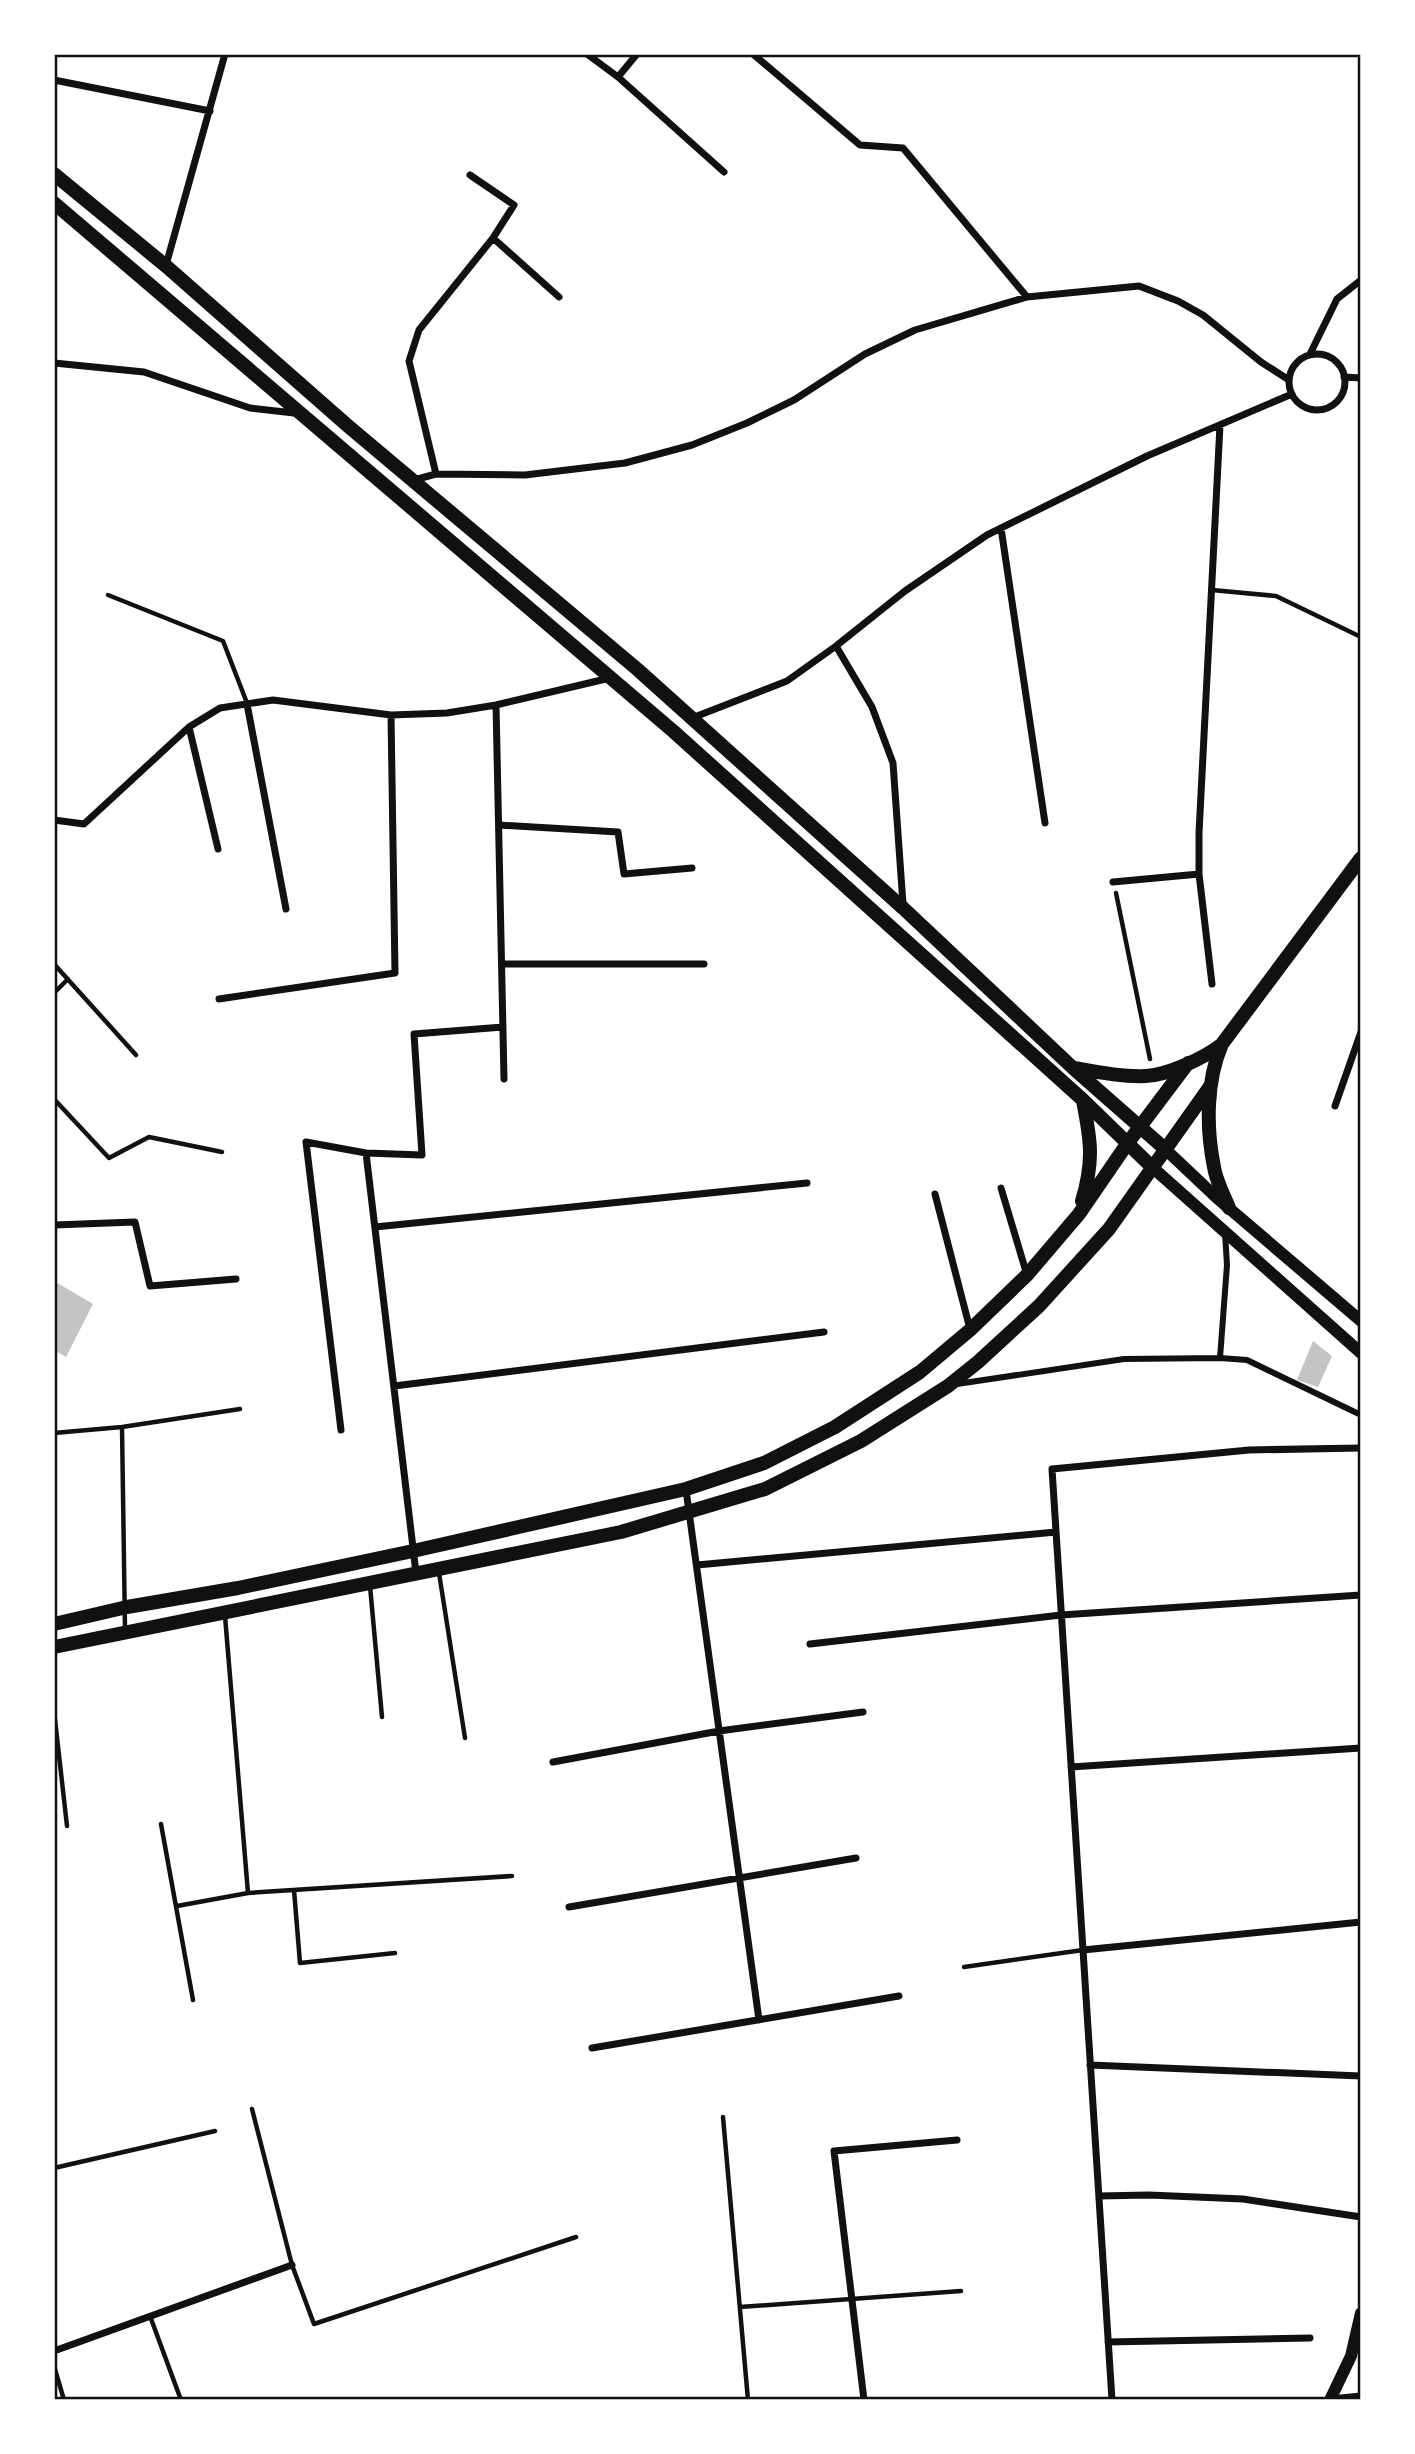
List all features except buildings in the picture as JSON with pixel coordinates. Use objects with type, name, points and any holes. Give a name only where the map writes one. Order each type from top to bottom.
[{"type":"main road","points":[[54,174],[166,266],[412,480],[637,669],[903,908],[1073,1068],[1229,1208],[1361,1321]]},
{"type":"main road","points":[[54,203],[673,732],[1361,1353]]},
{"type":"main road","points":[[1229,1208],[1214,1169],[1210,1085],[1214,1064],[1222,1044],[1361,858]]},
{"type":"main road","points":[[1073,1068],[1148,1076],[1206,1056],[1222,1044]]},
{"type":"main road","points":[[54,1624],[127,1607],[238,1588],[413,1551],[686,1489],[764,1463],[835,1427],[920,1372],[970,1330],[1027,1275],[1079,1214],[1188,1063]]},
{"type":"main road","points":[[54,1647],[621,1532],[765,1489],[861,1441],[948,1386],[1040,1306],[1109,1229],[1210,1085]]},
{"type":"main road","points":[[1079,1214],[1090,1176],[1092,1143],[1083,1100]]},
{"type":"main road","points":[[1330,2399],[1351,2356],[1361,2313]]},
{"type":"street","points":[[166,266],[225,54]]},
{"type":"street","points":[[587,54],[618,77],[724,172]]},
{"type":"street","points":[[618,77],[637,54]]},
{"type":"street","points":[[753,54],[860,145],[903,148],[1027,297]]},
{"type":"street","points":[[54,80],[210,111]]},
{"type":"street","points":[[436,474],[410,361],[419,330],[493,238],[514,205],[470,175]]},
{"type":"street","points":[[493,238],[559,297]]},
{"type":"street","points":[[1310,354],[1328,356],[1335,361],[1344,377],[1342,394],[1323,408],[1302,405],[1292,394],[1289,380],[1295,364],[1310,354],[1337,299],[1361,280]]},
{"type":"street","points":[[412,480],[436,474],[525,475],[625,463],[692,445],[747,424],[794,400],[865,354],[915,330],[1027,297],[1139,286],[1178,301],[1203,315],[1261,362],[1289,380]]},
{"type":"street","points":[[54,363],[144,372],[250,408],[302,413]]},
{"type":"street","points":[[1344,377],[1361,378]]},
{"type":"street","points":[[691,718],[787,681],[905,591],[987,535],[1147,456],[1292,394]]},
{"type":"street","points":[[1212,984],[1199,874],[1199,833],[1220,425]]},
{"type":"street","points":[[1001,528],[1045,823]]},
{"type":"street","points":[[836,646],[872,707],[893,763],[903,908]]},
{"type":"street","points":[[54,820],[84,824],[189,727],[220,708],[273,700],[391,715],[447,713],[496,705],[611,678]]},
{"type":"street","points":[[247,704],[286,909]]},
{"type":"street","points":[[496,705],[504,1079]]},
{"type":"street","points":[[219,999],[395,974],[391,715]]},
{"type":"street","points":[[189,727],[218,849]]},
{"type":"street","points":[[499,825],[618,832],[624,874],[692,868]]},
{"type":"street","points":[[1114,881],[1199,874]]},
{"type":"street","points":[[502,964],[704,964]]},
{"type":"street","points":[[341,1430],[306,1142],[366,1153],[422,1155],[415,1034],[503,1027]]},
{"type":"street","points":[[1335,1105],[1361,1032]]},
{"type":"street","points":[[366,1153],[416,1573]]},
{"type":"street","points":[[375,1227],[807,1183]]},
{"type":"street","points":[[1001,1188],[1027,1275]]},
{"type":"street","points":[[935,1194],[970,1330]]},
{"type":"street","points":[[54,1224],[135,1222],[150,1286],[236,1279]]},
{"type":"street","points":[[1220,1358],[1227,1265],[1225,1231]]},
{"type":"street","points":[[394,1386],[824,1332]]},
{"type":"street","points":[[948,1386],[1124,1359],[1220,1358],[1247,1360],[1361,1415]]},
{"type":"street","points":[[1112,2400],[1052,1468],[1250,1450],[1361,1448]]},
{"type":"street","points":[[686,1489],[759,2020]]},
{"type":"street","points":[[697,1565],[1056,1532]]},
{"type":"street","points":[[810,1644],[1061,1615],[1361,1595]]},
{"type":"street","points":[[553,1762],[719,1731],[863,1712]]},
{"type":"street","points":[[1071,1767],[1361,1748]]},
{"type":"street","points":[[569,1907],[856,1858]]},
{"type":"street","points":[[1083,1950],[1361,1922]]},
{"type":"street","points":[[592,2048],[899,1996]]},
{"type":"street","points":[[1090,2065],[1361,2076]]},
{"type":"street","points":[[864,2400],[834,2151],[957,2140]]},
{"type":"street","points":[[1099,2196],[1243,2199],[1361,2217]]},
{"type":"street","points":[[54,2351],[292,2265]]},
{"type":"street","points":[[1108,2342],[1310,2338]]},
{"type":"street","points":[[1330,2399],[1361,2396]]},
{"type":"lane","points":[[1212,590],[1276,596],[1361,637]]},
{"type":"lane","points":[[108,595],[223,641],[247,704]]},
{"type":"lane","points":[[54,964],[136,1055]]},
{"type":"lane","points":[[54,993],[68,979]]},
{"type":"lane","points":[[54,1099],[109,1158],[149,1137],[222,1152]]},
{"type":"lane","points":[[54,1433],[122,1427],[240,1409]]},
{"type":"lane","points":[[122,1427],[127,1607],[125,1631]]},
{"type":"lane","points":[[439,1569],[465,1738]]},
{"type":"lane","points":[[370,1582],[382,1717]]},
{"type":"lane","points":[[224,1611],[248,1893]]},
{"type":"lane","points":[[54,1711],[67,1826]]},
{"type":"lane","points":[[161,1824],[193,2000]]},
{"type":"lane","points":[[177,1906],[248,1893],[512,1876]]},
{"type":"lane","points":[[294,1890],[300,1963],[395,1953]]},
{"type":"lane","points":[[964,1966],[1083,1950]]},
{"type":"lane","points":[[253,2109],[292,2265],[314,2324],[576,2237]]},
{"type":"lane","points":[[723,2117],[748,2400]]},
{"type":"lane","points":[[54,2168],[215,2131]]},
{"type":"lane","points":[[740,2307],[961,2291]]},
{"type":"lane","points":[[150,2316],[181,2400]]},
{"type":"lane","points":[[54,2366],[64,2400]]},
{"type":"path","points":[[1114,881],[1150,1060]]}]
